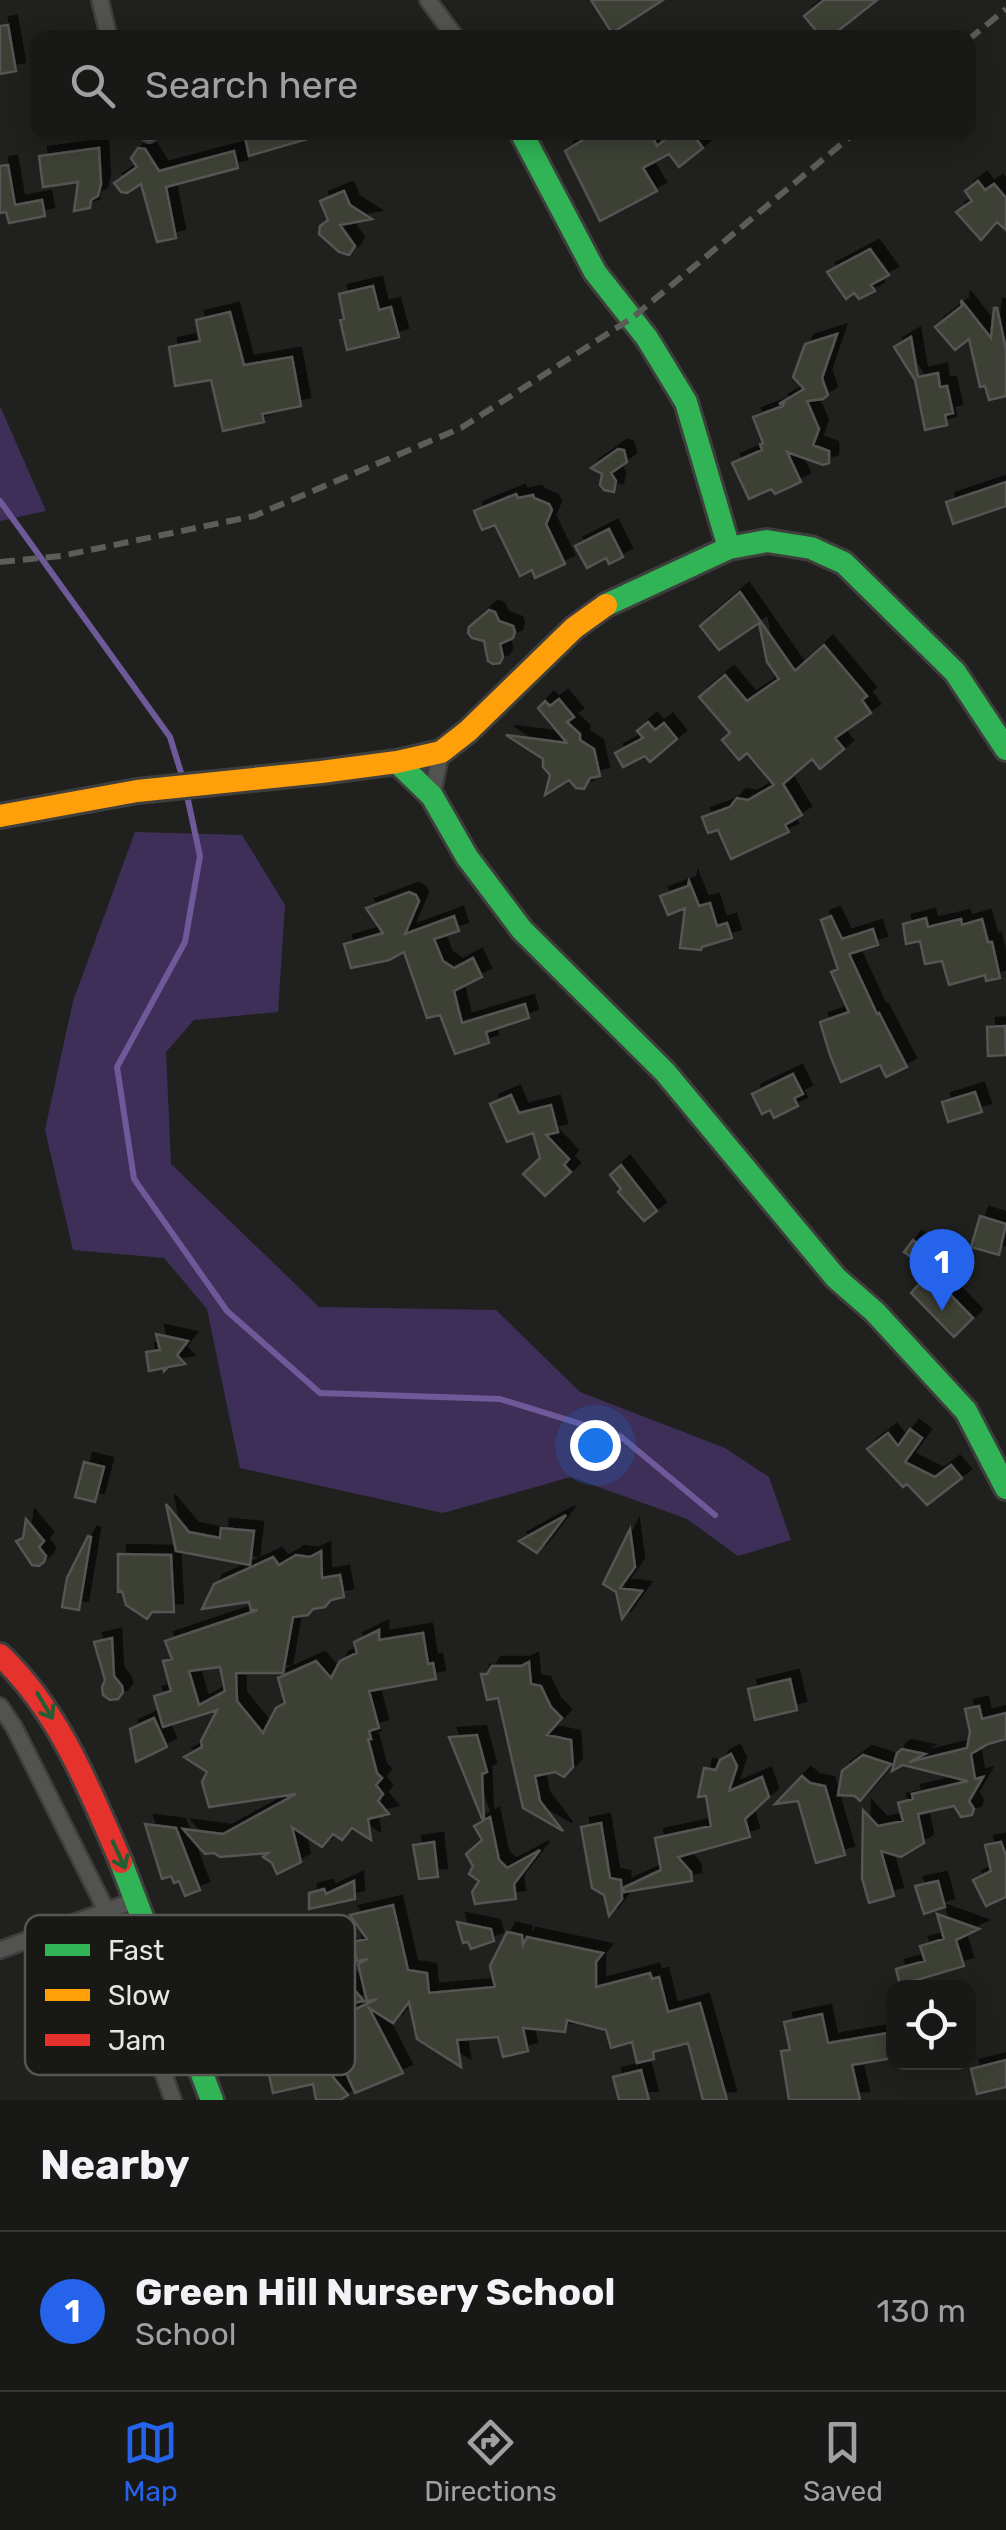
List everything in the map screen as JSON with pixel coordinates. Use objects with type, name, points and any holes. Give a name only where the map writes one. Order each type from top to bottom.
[{"type":"street","points":[[100,0],[107,30]]},
{"type":"street","points":[[428,0],[450,30]]},
{"type":"street","points":[[526,140],[595,272],[658,354],[686,402],[729,548]]},
{"type":"street","points":[[0,816],[137,791],[397,762],[441,752],[468,731],[574,628],[602,607],[631,590],[729,548],[767,541],[811,548],[844,562],[954,672],[1006,749]]},
{"type":"street","points":[[432,796],[441,752]]},
{"type":"street","points":[[397,762],[432,796],[467,857],[522,930],[664,1072],[836,1278],[876,1312],[966,1410],[1006,1488]]},
{"type":"street","points":[[0,1655],[24,1676],[44,1702],[146,1915]]},
{"type":"street","points":[[0,1706],[14,1726],[108,1915]]},
{"type":"street","points":[[93,1915],[140,1899]]},
{"type":"street","points":[[0,1950],[25,1941]]},
{"type":"street","points":[[165,2075],[174,2100]]},
{"type":"street","points":[[203,2075],[212,2100]]},
{"type":"shaded area","points":[[0,406],[46,511],[0,521]]},
{"type":"shaded area","points":[[135,832],[242,835],[285,905],[278,1012],[194,1020],[166,1052],[171,1164],[319,1307],[496,1310],[580,1392],[725,1448],[769,1477],[791,1540],[738,1556],[687,1519],[571,1477],[443,1513],[240,1468],[207,1309],[164,1258],[73,1250],[45,1130],[73,1001]]},
{"type":"building","points":[[591,0],[663,0],[617,30],[610,30]]},
{"type":"building","points":[[824,0],[877,0],[839,30],[815,30],[804,16]]},
{"type":"building","points":[[8,25],[16,71],[0,74],[0,26]]},
{"type":"building","points":[[246,140],[304,140],[249,156]]},
{"type":"building","points":[[583,140],[654,140],[657,146],[664,140],[697,140],[703,148],[679,167],[669,154],[643,168],[657,191],[600,221],[565,151]]},
{"type":"building","points":[[99,148],[101,184],[90,208],[74,211],[78,182],[43,187],[39,156]]},
{"type":"building","points":[[138,148],[145,149],[159,171],[234,151],[238,168],[166,187],[176,238],[157,242],[141,184],[127,193],[114,183],[137,167],[131,158]]},
{"type":"building","points":[[8,165],[15,205],[42,200],[45,216],[9,223],[6,212],[0,213],[0,166]]},
{"type":"building","points":[[978,181],[985,190],[994,184],[1006,198],[1006,230],[997,222],[981,240],[956,212],[972,201],[965,191]]},
{"type":"building","points":[[344,191],[350,205],[372,219],[340,225],[355,246],[349,255],[339,252],[319,234],[320,226],[328,220],[320,201]]},
{"type":"building","points":[[870,249],[889,275],[871,285],[875,291],[859,299],[854,293],[846,299],[827,272]]},
{"type":"building","points":[[373,286],[379,310],[391,307],[399,337],[347,350],[339,294]]},
{"type":"building","points":[[961,300],[991,338],[997,308],[1006,349],[1006,396],[989,400],[985,386],[980,387],[969,339],[955,350],[935,327],[962,306]]},
{"type":"building","points":[[230,312],[244,365],[292,357],[301,406],[262,414],[264,422],[223,431],[211,380],[175,386],[169,347],[200,341],[196,320]]},
{"type":"building","points":[[837,334],[822,378],[828,395],[807,401],[819,429],[813,445],[829,451],[829,463],[823,465],[787,452],[801,482],[775,494],[771,489],[749,499],[732,463],[762,450],[753,417],[783,406],[784,403],[779,404],[804,389],[793,377],[805,344]]},
{"type":"building","points":[[911,337],[918,377],[938,373],[940,387],[947,386],[953,413],[945,415],[947,425],[925,430],[915,380],[894,347]]},
{"type":"building","points":[[618,449],[624,450],[627,462],[611,473],[616,481],[614,492],[604,490],[600,485],[602,474],[591,468]]},
{"type":"building","points":[[1006,482],[1006,506],[953,524],[946,502]]},
{"type":"building","points":[[516,494],[518,498],[533,495],[549,504],[552,510],[546,524],[565,564],[535,578],[532,570],[520,576],[495,525],[482,530],[474,511]]},
{"type":"building","points":[[609,529],[623,557],[609,564],[606,558],[587,568],[575,546]]},
{"type":"building","points":[[740,592],[795,671],[824,645],[867,696],[862,700],[871,713],[835,738],[844,749],[820,769],[812,759],[783,784],[802,815],[785,825],[789,832],[731,859],[718,830],[708,833],[702,817],[730,807],[737,798],[748,800],[774,785],[747,753],[739,760],[722,740],[730,733],[699,697],[725,675],[747,701],[779,679],[767,662],[759,623],[719,650],[700,626]]},
{"type":"building","points":[[489,610],[495,612],[499,621],[513,626],[515,632],[513,638],[500,644],[503,657],[500,663],[493,664],[488,661],[484,641],[468,633],[469,627]]},
{"type":"building","points":[[559,699],[574,717],[567,722],[580,734],[580,740],[594,749],[600,776],[590,778],[584,789],[576,788],[569,780],[545,795],[550,775],[543,767],[543,759],[506,735],[567,743],[538,708],[545,701],[550,706]]},
{"type":"building","points":[[648,722],[655,730],[664,723],[677,739],[650,762],[645,756],[623,767],[615,753],[643,738],[637,731]]},
{"type":"building","points":[[689,881],[699,906],[710,903],[717,926],[727,923],[732,938],[701,950],[680,948],[685,908],[668,915],[660,896],[688,886]]},
{"type":"building","points":[[409,892],[419,901],[405,934],[454,916],[459,931],[434,939],[443,961],[454,968],[473,958],[482,977],[454,991],[462,1023],[525,1004],[529,1018],[486,1032],[489,1043],[455,1054],[440,1015],[427,1018],[404,952],[389,960],[351,968],[344,944],[383,933],[366,908]]},
{"type":"building","points":[[831,916],[842,939],[873,929],[878,945],[849,954],[907,1067],[886,1077],[880,1065],[841,1082],[830,1055],[820,1022],[849,1012],[831,972],[838,969],[821,920]]},
{"type":"building","points":[[926,918],[928,927],[961,919],[962,925],[982,919],[1000,978],[986,981],[985,975],[949,985],[942,961],[925,964],[920,941],[906,944],[903,924]]},
{"type":"building","points":[[1005,1026],[1006,1055],[988,1056],[987,1027]]},
{"type":"building","points":[[793,1074],[803,1094],[794,1098],[798,1106],[774,1118],[770,1110],[762,1114],[752,1094]]},
{"type":"building","points":[[975,1092],[982,1112],[948,1122],[942,1102]]},
{"type":"building","points":[[511,1095],[519,1113],[551,1105],[558,1132],[546,1135],[569,1159],[564,1165],[571,1172],[545,1196],[523,1174],[540,1158],[533,1133],[507,1142],[490,1104]]},
{"type":"building","points":[[621,1165],[657,1211],[644,1221],[618,1192],[621,1189],[610,1175]]},
{"type":"building","points":[[980,1216],[1006,1224],[999,1255],[971,1247]]},
{"type":"building","points":[[913,1240],[957,1272],[942,1286],[973,1318],[954,1337],[911,1293],[931,1271],[904,1252]]},
{"type":"building","points":[[156,1334],[188,1341],[177,1355],[185,1364],[149,1371],[146,1352],[160,1350]]},
{"type":"building","points":[[910,1429],[922,1438],[905,1462],[935,1477],[951,1465],[962,1478],[927,1505],[907,1484],[903,1487],[867,1449],[888,1433],[898,1446]]},
{"type":"building","points":[[84,1462],[104,1467],[95,1502],[75,1497]]},
{"type":"building","points":[[166,1504],[189,1532],[220,1538],[221,1528],[254,1531],[250,1565],[176,1551]]},
{"type":"building","points":[[566,1515],[537,1553],[519,1541]]},
{"type":"building","points":[[26,1519],[44,1541],[39,1547],[46,1556],[39,1566],[32,1565],[16,1541],[23,1538]]},
{"type":"building","points":[[630,1529],[635,1567],[620,1588],[642,1591],[622,1619],[616,1592],[603,1584]]},
{"type":"building","points":[[88,1536],[91,1537],[79,1610],[62,1607],[67,1578]]},
{"type":"building","points":[[321,1551],[322,1578],[340,1575],[344,1597],[313,1609],[308,1615],[293,1617],[283,1673],[236,1673],[237,1701],[263,1733],[276,1708],[285,1703],[278,1678],[316,1661],[331,1678],[340,1661],[357,1653],[354,1642],[379,1630],[379,1640],[423,1633],[428,1664],[433,1663],[436,1679],[369,1691],[379,1728],[369,1731],[368,1739],[377,1773],[382,1778],[376,1785],[383,1794],[378,1801],[389,1814],[368,1819],[371,1840],[352,1828],[342,1840],[333,1834],[322,1847],[292,1827],[301,1862],[277,1874],[272,1863],[263,1857],[268,1853],[220,1857],[205,1854],[183,1829],[223,1834],[296,1794],[209,1807],[202,1782],[207,1772],[184,1757],[202,1747],[201,1741],[217,1710],[163,1727],[154,1696],[171,1691],[163,1661],[172,1659],[165,1641],[258,1610],[251,1610],[249,1602],[202,1609],[214,1584],[273,1557],[279,1565],[296,1555],[310,1557]],"holes":[[[220,1667],[225,1691],[199,1705],[189,1671]]]},
{"type":"building","points":[[118,1554],[171,1555],[174,1612],[152,1612],[147,1619],[126,1605],[122,1591],[118,1592]]},
{"type":"building","points":[[112,1638],[114,1676],[123,1692],[118,1699],[110,1700],[103,1695],[105,1680],[94,1642]]},
{"type":"building","points":[[529,1662],[531,1684],[541,1686],[551,1707],[562,1718],[547,1735],[571,1740],[573,1767],[564,1777],[555,1772],[535,1776],[540,1801],[563,1831],[523,1808],[498,1698],[487,1700],[481,1674],[487,1674],[492,1666],[521,1666]]},
{"type":"building","points":[[790,1679],[797,1710],[755,1720],[748,1689]]},
{"type":"building","points":[[979,1706],[982,1719],[1006,1713],[1006,1739],[971,1754],[975,1779],[983,1777],[969,1801],[974,1809],[972,1815],[961,1817],[954,1806],[918,1814],[924,1843],[901,1857],[881,1851],[894,1896],[869,1903],[862,1878],[863,1810],[878,1826],[903,1821],[898,1803],[913,1799],[912,1794],[968,1781],[903,1765],[892,1771],[902,1749],[925,1754],[909,1762],[967,1748],[970,1732],[965,1709]]},
{"type":"building","points":[[154,1718],[167,1747],[136,1762],[130,1729]]},
{"type":"building","points":[[477,1735],[487,1772],[482,1774],[484,1820],[490,1817],[499,1860],[507,1868],[540,1850],[514,1884],[516,1899],[475,1904],[472,1892],[479,1881],[469,1874],[473,1866],[466,1854],[482,1840],[474,1826],[483,1821],[449,1737]]},
{"type":"building","points":[[731,1754],[737,1766],[729,1791],[762,1777],[769,1797],[745,1819],[750,1837],[678,1857],[691,1872],[692,1881],[624,1892],[623,1888],[661,1870],[655,1838],[711,1826],[706,1796],[698,1797],[704,1768],[716,1770],[720,1760]]},
{"type":"building","points":[[863,1755],[891,1764],[860,1801],[855,1796],[838,1795],[842,1771]]},
{"type":"building","points":[[802,1776],[810,1783],[825,1786],[845,1855],[816,1863],[798,1801],[775,1804]]},
{"type":"building","points":[[601,1823],[610,1878],[621,1880],[622,1899],[609,1916],[604,1895],[592,1888],[581,1827]]},
{"type":"building","points":[[145,1824],[176,1828],[200,1890],[185,1896],[179,1881],[174,1883],[171,1876],[162,1879]]},
{"type":"building","points":[[434,1842],[438,1877],[419,1879],[413,1845]]},
{"type":"building","points":[[1001,1842],[1006,1856],[1006,1897],[986,1906],[973,1880],[991,1871],[985,1845]]},
{"type":"building","points":[[354,1881],[355,1899],[309,1909],[309,1893],[324,1889],[326,1894]]},
{"type":"building","points":[[938,1881],[945,1907],[924,1914],[915,1886]]},
{"type":"building","points":[[393,1905],[408,1970],[427,1973],[429,1993],[495,1987],[490,1966],[507,1932],[522,1935],[523,1945],[527,1937],[603,1953],[596,1962],[596,1987],[650,1973],[652,1979],[659,1977],[668,2012],[700,2003],[727,2100],[703,2100],[688,2043],[653,2052],[654,2059],[637,2063],[632,2042],[611,2048],[606,2030],[567,2020],[565,2032],[523,2028],[528,2051],[503,2057],[498,2037],[457,2040],[461,2067],[417,2039],[409,2002],[393,2023],[369,2008],[403,2073],[355,2093],[347,2075],[355,2075],[355,2009],[377,1999],[367,2001],[358,1964],[368,1959],[357,1961],[355,1942],[367,1939],[355,1922],[355,1915],[350,1915]]},
{"type":"building","points":[[937,1914],[979,1929],[956,1940],[964,1966],[917,1980],[899,1980],[896,1969],[925,1961],[920,1946],[944,1939]]},
{"type":"building","points":[[457,1922],[491,1929],[494,1941],[471,1949],[468,1942],[463,1943]]},
{"type":"building","points":[[822,2014],[828,2043],[886,2033],[886,2059],[852,2065],[860,2100],[789,2100],[781,2051],[790,2050],[784,2022]]},
{"type":"building","points":[[1006,2060],[1006,2087],[977,2094],[971,2070]]},
{"type":"building","points":[[641,2070],[649,2100],[619,2100],[613,2077]]},
{"type":"building","points":[[269,2075],[331,2075],[348,2095],[340,2100],[316,2100],[313,2084],[273,2093]]},
{"type":"waterway","points":[[0,501],[170,737],[183,779]]},
{"type":"waterway","points":[[186,791],[200,856],[185,942],[117,1067],[134,1179],[227,1311],[320,1393],[500,1399],[620,1436],[715,1515]]},
{"type":"railway","points":[[976,33],[1006,9]]},
{"type":"railway","points":[[0,562],[61,556],[254,516],[461,428],[632,318],[846,140]]},
{"type":"traffic: fast","points":[[525,140],[595,272],[647,338],[686,402],[729,548]]},
{"type":"traffic: fast","points":[[606,605],[729,548],[767,541],[811,548],[844,563],[955,672],[1006,749]]},
{"type":"traffic: fast","points":[[397,762],[432,796],[467,857],[522,930],[665,1072],[836,1278],[875,1312],[966,1411],[1006,1488]]},
{"type":"traffic: fast","points":[[121,1862],[141,1915]]},
{"type":"traffic: fast","points":[[202,2075],[212,2100]]},
{"type":"traffic: slow","points":[[0,816],[137,791],[321,772],[441,752],[468,731],[574,628],[606,605]]},
{"type":"traffic: jam","points":[[0,1655],[56,1726],[121,1862]]},
{"type":"place","name":"Green Hill Nursery School","points":[[942,1311]]}]
